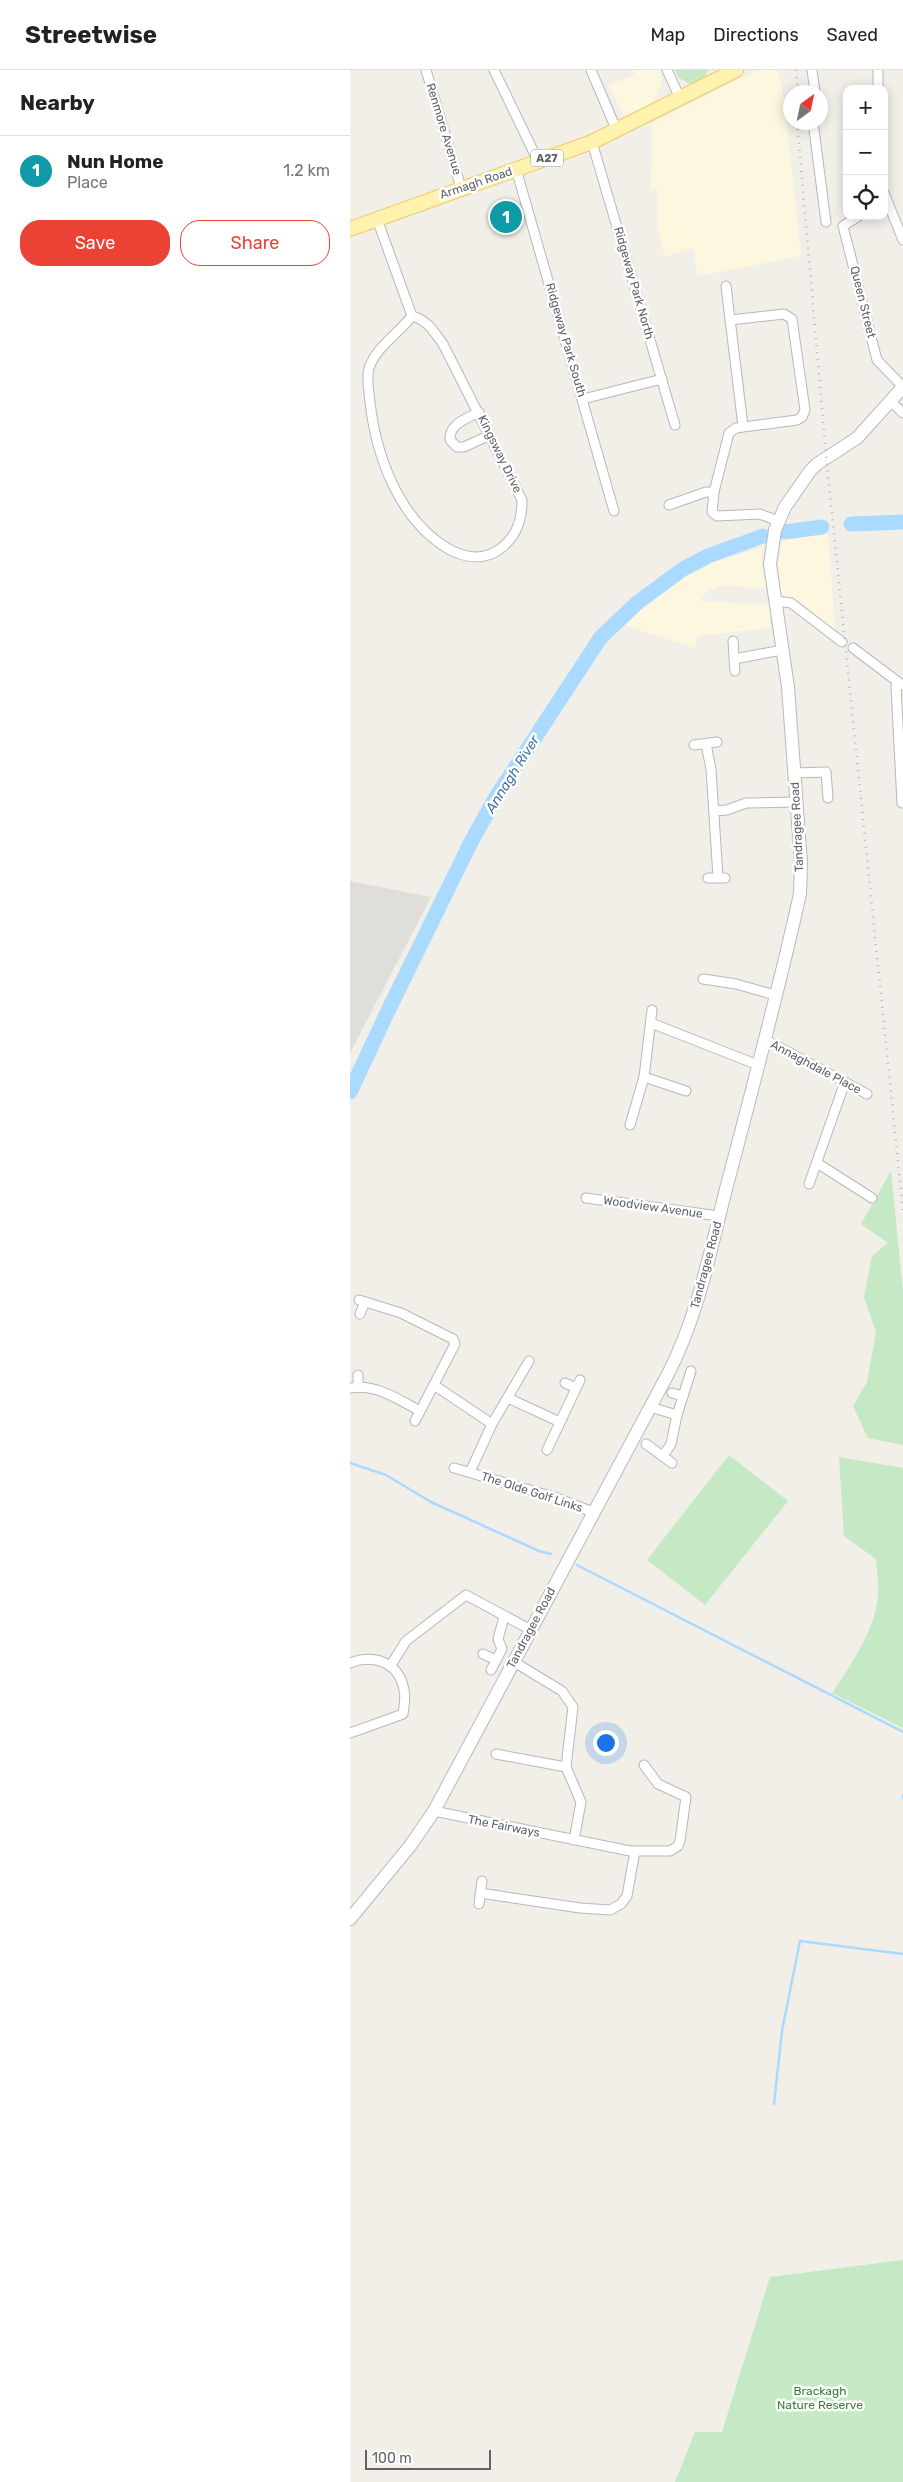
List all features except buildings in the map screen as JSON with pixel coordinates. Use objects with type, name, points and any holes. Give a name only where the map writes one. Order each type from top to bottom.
[{"type":"main road","name":"Armagh Road","points":[[350,229],[376,218],[592,142],[736,70]]},
{"type":"main road","points":[[776,526],[801,483],[817,464],[851,443],[903,387]]},
{"type":"main road","name":"Tandragee Road","points":[[350,1919],[410,1846],[434,1811],[650,1407],[678,1353],[686,1333],[719,1216],[800,894],[801,863],[788,687],[770,564],[776,526]]},
{"type":"street","name":"Renmore Avenue","points":[[426,70],[462,188]]},
{"type":"street","points":[[494,70],[538,161]]},
{"type":"street","points":[[591,70],[617,131]]},
{"type":"street","points":[[667,70],[680,98]]},
{"type":"street","points":[[812,70],[814,85]]},
{"type":"street","points":[[878,70],[878,85]]},
{"type":"street","points":[[815,130],[826,222]]},
{"type":"street","name":"Ridgeway Park North","points":[[592,142],[675,425]]},
{"type":"street","name":"Ridgeway Park South","points":[[516,169],[614,511]]},
{"type":"street","points":[[888,206],[903,240]]},
{"type":"street","points":[[376,218],[412,316]]},
{"type":"street","name":"Queen Street","points":[[852,220],[843,226],[877,360],[903,387]]},
{"type":"street","points":[[726,286],[744,426]]},
{"type":"street","points":[[730,320],[784,314],[792,319],[805,410],[802,417],[797,420],[744,426],[728,433],[714,492],[712,512],[717,516],[760,514],[776,526]]},
{"type":"street","name":"Kingsway Drive","points":[[412,316],[421,318],[429,324],[443,344],[480,412],[522,500],[522,518],[516,532],[506,544],[485,556],[472,557],[456,553],[441,544],[418,525],[390,477],[380,453],[372,425],[368,370],[375,354],[412,316]]},
{"type":"street","points":[[583,399],[662,379]]},
{"type":"street","points":[[890,401],[903,413]]},
{"type":"street","points":[[480,412],[451,429],[450,440],[457,447],[464,447],[490,435]]},
{"type":"street","points":[[678,514],[672,504],[706,492],[714,492]]},
{"type":"street","points":[[775,601],[791,603],[842,642]]},
{"type":"street","points":[[733,640],[735,670]]},
{"type":"street","points":[[852,648],[901,684],[896,686],[902,803]]},
{"type":"street","points":[[734,659],[782,650]]},
{"type":"street","points":[[694,745],[717,742]]},
{"type":"street","points":[[706,744],[711,769],[722,878],[708,878]]},
{"type":"street","points":[[794,773],[826,772],[828,798]]},
{"type":"street","points":[[714,811],[728,810],[746,803],[796,802]]},
{"type":"street","points":[[703,979],[736,984],[775,995]]},
{"type":"street","points":[[630,1125],[644,1077],[652,1010]]},
{"type":"street","points":[[651,1023],[758,1065]]},
{"type":"street","name":"Annaghdale Place","points":[[764,1039],[867,1094]]},
{"type":"street","points":[[644,1077],[686,1091]]},
{"type":"street","points":[[809,1184],[845,1082]]},
{"type":"street","points":[[816,1163],[872,1198]]},
{"type":"street","name":"Woodview Avenue","points":[[586,1198],[719,1216]]},
{"type":"street","points":[[360,1314],[362,1301],[401,1313],[453,1339],[455,1344],[415,1421]]},
{"type":"street","name":"The Olde Golf Links","points":[[470,1472],[492,1424],[529,1361]]},
{"type":"street","points":[[663,1456],[671,1444],[677,1415],[691,1371]]},
{"type":"street","points":[[358,1374],[355,1387],[391,1395],[420,1411]]},
{"type":"street","points":[[547,1450],[578,1384],[565,1383]]},
{"type":"street","points":[[434,1385],[492,1424]]},
{"type":"street","points":[[672,1392],[683,1396]]},
{"type":"street","points":[[508,1398],[560,1422]]},
{"type":"street","points":[[650,1407],[677,1415]]},
{"type":"street","points":[[646,1444],[672,1463]]},
{"type":"street","name":"The Olde Golf Links","points":[[454,1468],[554,1497],[593,1512]]},
{"type":"street","points":[[391,1665],[406,1641],[466,1595],[531,1630]]},
{"type":"street","points":[[491,1670],[502,1649],[498,1639],[504,1617]]},
{"type":"street","points":[[483,1654],[496,1660]]},
{"type":"street","points":[[350,1663],[362,1658],[380,1660],[391,1665],[398,1672],[405,1691],[403,1714],[350,1733]]},
{"type":"street","points":[[514,1662],[562,1692],[573,1707],[566,1767],[581,1802],[574,1840]]},
{"type":"street","points":[[496,1754],[566,1767]]},
{"type":"street","name":"The Fairways","points":[[434,1811],[635,1851],[675,1849],[680,1841],[687,1804],[686,1796],[658,1784],[644,1765]]},
{"type":"street","points":[[480,1893],[580,1908],[610,1910],[621,1904],[627,1896],[635,1851]]},
{"type":"street","points":[[479,1904],[482,1881]]},
{"type":"shaded area","points":[[633,70],[660,70],[662,82],[653,104],[625,118],[609,85],[635,75]]},
{"type":"shaded area","points":[[757,70],[778,70],[783,94],[783,130],[787,130],[801,256],[698,276],[693,248],[665,257],[658,230],[657,190],[651,190],[652,124]]},
{"type":"shaded area","points":[[828,533],[835,630],[799,601],[780,594],[779,587],[778,562],[784,535],[788,537]]},
{"type":"shaded area","points":[[762,547],[761,560],[766,589],[722,585],[706,592],[700,601],[769,605],[771,628],[697,636],[696,648],[626,626],[639,606],[681,578],[715,562]]},
{"type":"shaded area","points":[[350,881],[431,897],[350,1053]]},
{"type":"green space","points":[[675,70],[708,70],[705,78],[690,84],[679,78]]},
{"type":"green space","points":[[891,1171],[903,1291],[903,1445],[868,1438],[853,1406],[867,1382],[876,1332],[864,1297],[872,1256],[888,1243],[861,1224]]},
{"type":"green space","points":[[729,1455],[788,1501],[705,1605],[647,1560]]},
{"type":"green space","points":[[839,1457],[903,1468],[903,1728],[832,1693],[868,1633],[873,1620],[878,1590],[876,1559],[844,1536]]},
{"type":"green space","name":"Brackagh Nature Reserve","points":[[903,2260],[903,2482],[675,2482],[695,2432],[722,2432],[770,2277]]},
{"type":"waterway","name":"Annagh River","points":[[851,524],[903,522]]},
{"type":"waterway","name":"Annagh River","points":[[785,532],[822,527]]},
{"type":"waterway","name":"Annagh River","points":[[350,1092],[471,842],[496,797],[601,637],[637,603],[683,569],[708,556],[763,536]]},
{"type":"waterway","points":[[350,1463],[386,1475],[431,1502],[539,1551],[551,1554]]},
{"type":"waterway","points":[[577,1565],[903,1732]]},
{"type":"waterway","points":[[774,2104],[782,2031],[800,1941],[903,1954]]},
{"type":"railway","points":[[796,70],[797,85]]},
{"type":"railway","points":[[798,130],[827,465],[903,1211]]},
{"type":"place","name":"Nun Home","points":[[506,217]]}]
